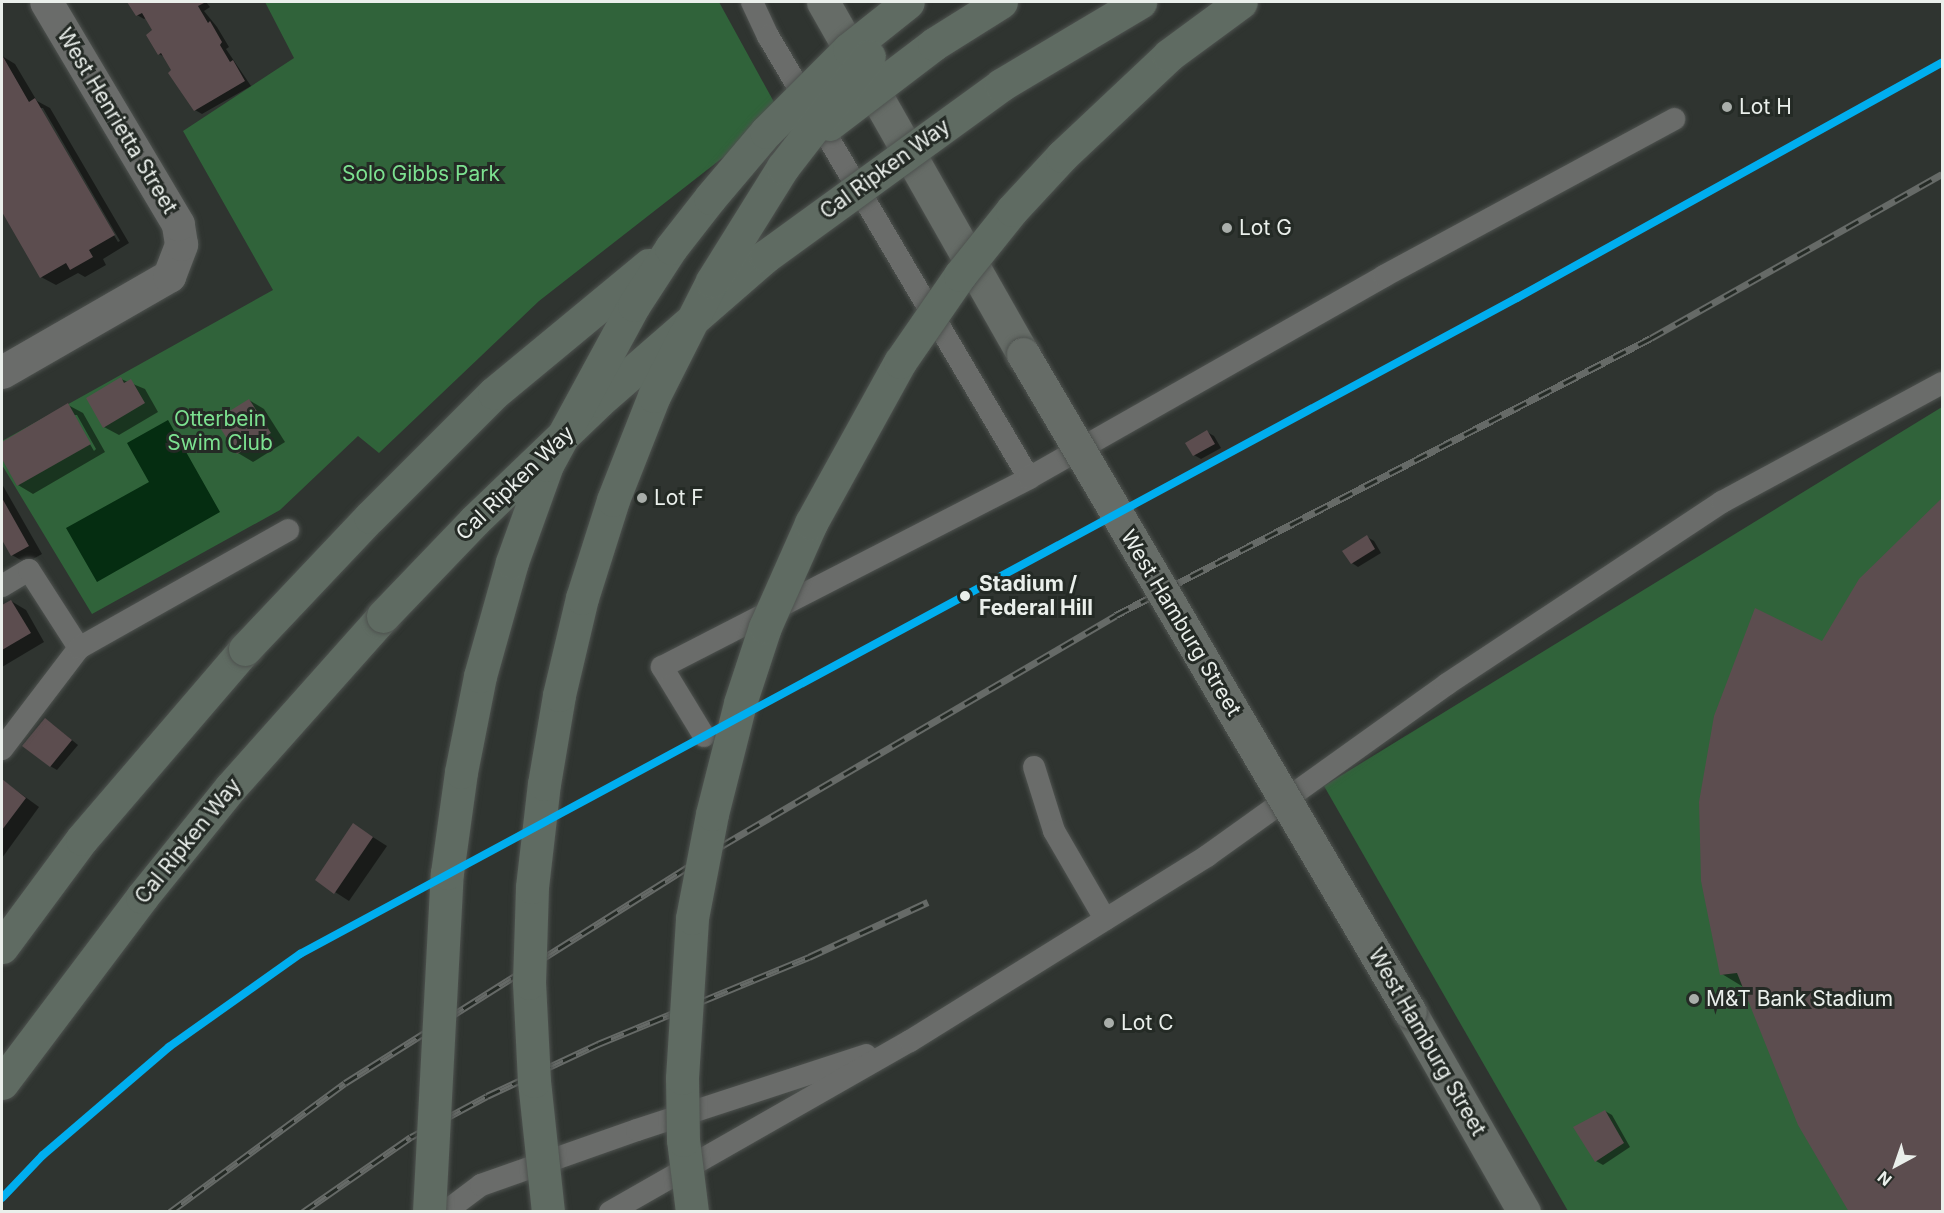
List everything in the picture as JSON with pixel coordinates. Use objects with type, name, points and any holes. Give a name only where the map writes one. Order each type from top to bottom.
[{"type":"highway","points":[[429,1212],[447,873],[461,772],[480,676],[512,562],[547,465],[634,305],[671,248],[775,124],[849,49],[908,2]]},
{"type":"highway","points":[[548,1212],[534,1080],[529,983],[532,887],[544,784],[559,695],[582,598],[613,500],[654,396],[712,281],[783,167],[810,130],[867,58],[919,2]]},
{"type":"highway","points":[[2,947],[82,839],[244,649],[370,517],[503,386],[714,212],[934,44],[1001,2]]},
{"type":"highway","name":"Cal Ripken Way","points":[[2,1083],[142,897],[230,788],[408,587],[599,401],[766,256],[1001,85],[1140,2]]},
{"type":"highway","points":[[692,1212],[683,1140],[682,1078],[692,918],[712,814],[741,703],[765,627],[811,523],[900,362],[960,275],[1012,210],[1062,156],[1170,55],[1241,2]]},
{"type":"street","name":"West Henrietta Street","points":[[2,372],[169,276],[181,244],[178,224],[46,2]]},
{"type":"street","name":"West Hamburg Street","points":[[823,2],[1023,354],[1410,1012],[1524,1212]]},
{"type":"lane","points":[[752,2],[768,36],[1029,478]]},
{"type":"lane","points":[[705,736],[662,667],[1029,478],[1384,276],[1674,119]]},
{"type":"lane","points":[[610,1212],[910,1041],[1207,856],[1447,684],[1722,502],[1942,383]]},
{"type":"lane","points":[[2,749],[79,648],[288,530]]},
{"type":"lane","points":[[2,586],[29,570],[79,648]]},
{"type":"lane","points":[[1034,767],[1054,831],[1106,919]]},
{"type":"lane","points":[[445,1212],[481,1185],[637,1130],[910,1041]]},
{"type":"green space","name":"Solo Gibbs Park","points":[[265,2],[719,2],[780,113],[539,301],[379,453],[358,436],[280,510],[92,614],[2,465],[2,441],[273,290],[183,131],[294,58]]},
{"type":"green space","name":"M&T Bank Stadium","points":[[1942,407],[1942,1211],[1568,1211],[1324,786]]},
{"type":"shaded area","points":[[168,420],[220,512],[97,582],[66,528],[149,482],[127,443]]},
{"type":"building","points":[[127,2],[206,2],[198,6],[222,42],[220,45],[230,62],[233,60],[245,81],[194,111],[168,73],[171,70],[161,53],[158,55],[146,35],[152,30],[142,13],[136,16]]},
{"type":"building","points":[[2,55],[29,102],[35,98],[115,235],[89,250],[93,257],[70,270],[66,263],[40,278],[2,212]]},
{"type":"building","points":[[121,377],[124,383],[131,379],[145,403],[103,428],[86,398]]},
{"type":"building","points":[[249,399],[271,433],[237,454],[215,420]]},
{"type":"building","points":[[68,403],[91,444],[17,486],[2,459],[2,442]]},
{"type":"building","points":[[1207,430],[1215,444],[1193,456],[1185,443]]},
{"type":"building","points":[[2,498],[29,546],[11,556],[2,540]]},
{"type":"building","points":[[1942,498],[1942,1212],[1849,1212],[1798,1125],[1737,973],[1720,975],[1701,881],[1699,802],[1714,716],[1755,608],[1822,641],[1859,579]]},
{"type":"building","points":[[1367,535],[1375,549],[1351,564],[1342,551]]},
{"type":"building","points":[[11,600],[31,633],[2,650],[2,605]]},
{"type":"building","points":[[45,718],[72,740],[50,767],[22,746]]},
{"type":"building","points":[[2,779],[26,798],[2,830]]},
{"type":"building","points":[[353,823],[373,837],[334,894],[315,880]]},
{"type":"building","points":[[1605,1110],[1624,1143],[1595,1162],[1573,1127]]},
{"type":"railway","points":[[170,1212],[345,1083],[723,845],[1116,615],[1651,338],[1942,174]]},
{"type":"railway","points":[[303,1212],[411,1137],[487,1096],[598,1044],[809,957],[928,902]]},
{"type":"transit line","points":[[2,1198],[43,1155],[169,1047],[300,954],[1517,298],[1942,62]]},
{"type":"place","name":"Lot H","points":[[1727,107]]},
{"type":"place","name":"Lot G","points":[[1227,228]]},
{"type":"place","name":"Lot F","points":[[642,498]]},
{"type":"place","name":"Stadium / Federal Hill","points":[[965,596]]},
{"type":"place","name":"M&T Bank Stadium","points":[[1694,999]]},
{"type":"place","name":"Lot C","points":[[1109,1023]]},
{"type":"park label","name":"Otterbein Swim Club","points":[[220,431]]}]
